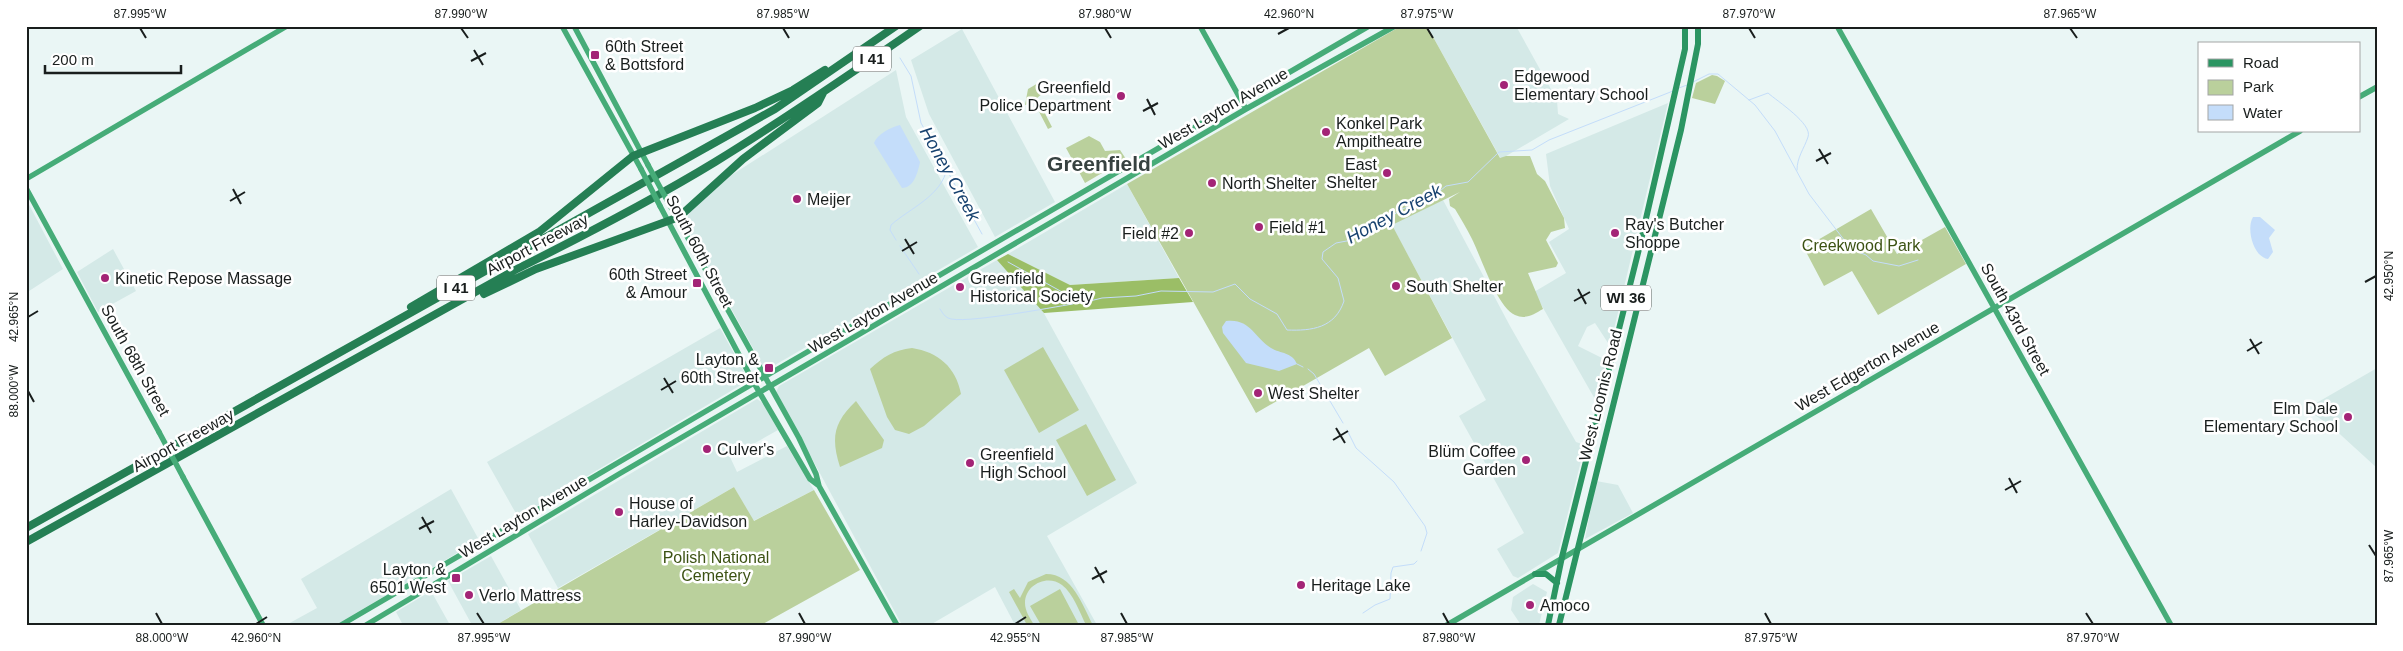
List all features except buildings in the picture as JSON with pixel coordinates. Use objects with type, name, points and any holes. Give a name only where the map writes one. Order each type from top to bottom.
[{"type":"highway","name":"Airport Freeway","points":[[26,528],[775,109],[896,26]]},
{"type":"highway","name":"Airport Freeway","points":[[26,542],[714,163],[824,92],[920,26]]},
{"type":"highway","points":[[399,320],[408,309],[539,232],[637,154],[782,96],[868,40],[880,38]]},
{"type":"highway","points":[[428,319],[441,317],[499,285],[536,269],[679,217],[743,159],[818,103],[824,92]]},
{"type":"main road","points":[[26,179],[287,26]]},
{"type":"main road","name":"South 60th Street","points":[[562,26],[637,154],[648,165],[668,202],[679,217],[769,388],[788,420],[816,474],[818,485],[897,625]]},
{"type":"main road","name":"South 60th Street","points":[[574,26],[637,154],[641,169],[660,206],[760,393],[810,479],[818,485]]},
{"type":"main road","points":[[1200,26],[1246,109]]},
{"type":"main road","name":"West Layton Avenue","points":[[342,625],[754,382],[1240,99],[1370,26]]},
{"type":"main road","name":"West Layton Avenue","points":[[366,625],[1246,109],[1395,26]]},
{"type":"main road","name":"West Loomis Road","points":[[1548,625],[1562,557],[1675,93],[1683,57],[1684,26]]},
{"type":"main road","name":"West Loomis Road","points":[[1559,625],[1582,522],[1675,155],[1692,77],[1698,26]]},
{"type":"main road","name":"South 43rd Street","points":[[1837,26],[2171,625]]},
{"type":"main road","points":[[1683,57],[1695,58]]},
{"type":"main road","points":[[2360,96],[2377,87]]},
{"type":"main road","name":"West Edgerton Avenue","points":[[1447,625],[2298,132]]},
{"type":"main road","name":"South 68th Street","points":[[26,188],[263,625]]},
{"type":"main road","points":[[733,342],[743,337]]},
{"type":"main road","points":[[1601,401],[1612,404]]},
{"type":"main road","points":[[779,425],[788,420]]},
{"type":"main road","points":[[1572,519],[1582,522]]},
{"type":"main road","points":[[1535,574],[1546,574],[1556,585],[1566,589]]},
{"type":"shaded area","name":"Edgewood Elementary School","points":[[1427,26],[1516,26],[1557,100],[1558,114],[1569,119],[1501,159]]},
{"type":"shaded area","points":[[962,29],[1055,202],[995,237],[929,114],[911,60]]},
{"type":"shaded area","points":[[896,70],[906,117],[978,247],[775,365],[764,368],[685,225],[691,208],[727,178]]},
{"type":"shaded area","points":[[1668,103],[1610,346],[1595,323],[1587,327],[1578,346],[1606,360],[1596,401],[1534,292],[1566,273],[1549,242],[1569,229],[1550,186],[1546,154]]},
{"type":"shaded area","points":[[1127,184],[1179,278],[1070,285],[1008,254]]},
{"type":"shaded area","points":[[26,199],[63,269],[26,293]]},
{"type":"shaded area","points":[[1443,200],[1510,326],[1576,442],[1585,445],[1558,553],[1518,578],[1513,576],[1497,549],[1524,533],[1459,416],[1486,400],[1391,224]]},
{"type":"shaded area","points":[[113,249],[136,291],[98,312],[77,272]]},
{"type":"shaded area","name":"Greenfield High School","points":[[997,260],[1040,306],[1137,483],[1047,536],[1097,625],[1015,625],[995,587],[930,625],[902,625],[776,392],[779,386]]},
{"type":"shaded area","points":[[720,328],[747,377],[746,382],[518,517],[487,462]]},
{"type":"shaded area","name":"Elm Dale Elementary School","points":[[2377,368],[2377,468],[2331,426],[2306,409]]},
{"type":"shaded area","points":[[757,399],[763,403],[778,430],[730,457],[737,472],[787,446],[814,490],[753,521],[734,487],[558,588],[528,534]]},
{"type":"shaded area","points":[[1596,481],[1618,485],[1633,513],[1585,539]]},
{"type":"shaded area","points":[[451,489],[479,540],[336,625],[286,625],[317,608],[301,579]]},
{"type":"shaded area","points":[[491,556],[521,610],[496,625],[472,625],[448,581]]},
{"type":"shaded area","points":[[1533,584],[1547,592],[1539,625],[1521,625],[1511,610],[1513,597]]},
{"type":"shaded area","points":[[431,591],[450,625],[403,625],[396,612]]},
{"type":"green space","points":[[1401,26],[1427,26],[1500,158],[1506,156],[1530,156],[1537,174],[1545,181],[1564,218],[1565,228],[1551,232],[1546,240],[1558,263],[1556,267],[1528,273],[1543,309],[1530,316],[1523,317],[1515,315],[1508,310],[1502,302],[1490,281],[1468,232],[1455,209],[1450,206],[1449,199],[1460,192],[1392,225],[1452,338],[1385,376],[1369,348],[1256,413],[1127,184]]},
{"type":"green space","points":[[1712,75],[1725,81],[1715,104],[1692,98],[1696,83]]},
{"type":"green space","points":[[1043,82],[1048,89],[1037,98],[1052,127],[1048,129],[1034,102],[1025,105],[1028,89]]},
{"type":"green space","points":[[1089,136],[1100,142],[1105,151],[1120,150],[1126,159],[1085,183],[1066,148]]},
{"type":"green space","name":"Creekwood Park","points":[[1871,209],[1897,254],[1945,227],[1966,264],[1878,315],[1852,271],[1824,286],[1804,248]]},
{"type":"green space","points":[[1008,254],[1070,285],[1179,278],[1193,302],[1044,313],[997,260]]},
{"type":"green space","points":[[1043,347],[1079,410],[1039,433],[1004,370]]},
{"type":"green space","points":[[912,348],[930,353],[944,362],[955,376],[961,394],[924,426],[909,434],[895,430],[887,417],[870,369],[889,355],[900,350]]},
{"type":"green space","points":[[856,401],[884,440],[882,448],[840,467],[835,448],[836,431],[838,424],[848,409]]},
{"type":"green space","points":[[1086,424],[1116,480],[1087,496],[1056,440]]},
{"type":"green space","name":"Polish National Cemetery","points":[[734,487],[754,521],[814,490],[860,570],[761,625],[496,625]]},
{"type":"green space","points":[[1046,574],[1055,575],[1070,585],[1076,592],[1093,625],[1086,625],[1070,593],[1062,585],[1056,582],[1044,581],[1033,586],[1026,597],[1025,606],[1034,625],[1027,625],[1009,592],[1014,589],[1020,598],[1028,582]]},
{"type":"green space","points":[[1060,589],[1079,625],[1041,625],[1030,606]]},
{"type":"water","points":[[900,125],[920,162],[917,175],[910,185],[902,188],[874,143],[885,131]]},
{"type":"water","points":[[2253,217],[2260,217],[2275,230],[2269,238],[2273,252],[2268,259],[2258,253],[2252,241],[2250,228]]},
{"type":"water","points":[[1226,321],[1241,322],[1246,325],[1265,344],[1289,355],[1297,364],[1279,371],[1246,363],[1223,333],[1222,327]]},
{"type":"waterway","name":"Honey Creek","points":[[900,58],[911,76],[921,123],[982,234]]},
{"type":"waterway","name":"Honey Creek","points":[[1693,82],[1709,74],[1718,74],[1755,105],[1775,131],[1809,194],[1851,249],[1866,255],[1873,261],[1899,266],[1918,260]]},
{"type":"waterway","name":"Honey Creek","points":[[1679,88],[1687,85]]},
{"type":"waterway","name":"Honey Creek","points":[[1008,262],[1082,303],[1102,298],[1136,296],[1161,291],[1213,292],[1235,284],[1250,299],[1277,314],[1287,330],[1305,330],[1322,326],[1335,317],[1344,301],[1338,278],[1322,259],[1323,252],[1336,243],[1352,240],[1363,230],[1386,220],[1402,209],[1430,199],[1446,186],[1468,182],[1499,152],[1532,150],[1549,140],[1673,91]]},
{"type":"waterway","name":"Honey Creek","points":[[1749,100],[1768,93],[1800,119],[1805,126],[1808,137],[1799,157],[1797,170]]},
{"type":"waterway","points":[[896,240],[890,230],[891,225],[932,194],[944,178],[947,168]]},
{"type":"waterway","points":[[900,246],[919,274]]},
{"type":"waterway","points":[[940,309],[948,318],[956,320],[1008,315],[1073,304],[1076,301]]},
{"type":"waterway","points":[[1297,364],[1303,367]]},
{"type":"waterway","points":[[1308,369],[1314,374],[1343,423]]},
{"type":"waterway","points":[[1347,430],[1356,448],[1394,482],[1425,526],[1427,533],[1421,551]]},
{"type":"waterway","points":[[1363,613],[1375,605],[1390,599],[1393,567],[1414,564],[1417,561]]},
{"type":"place","name":"60th Street & Bottsford","points":[[595,55]]},
{"type":"place","name":"Edgewood Elementary School","points":[[1504,85]]},
{"type":"place","name":"Greenfield Police Department","points":[[1121,96]]},
{"type":"place","name":"Konkel Park Ampitheatre","points":[[1326,132]]},
{"type":"place","name":"East Shelter","points":[[1387,173]]},
{"type":"place","name":"North Shelter","points":[[1212,183]]},
{"type":"place","name":"Meijer","points":[[797,199]]},
{"type":"place","name":"Field #1","points":[[1259,227]]},
{"type":"place","name":"Field #2","points":[[1189,233]]},
{"type":"place","name":"Ray's Butcher Shoppe","points":[[1615,233]]},
{"type":"place","name":"Kinetic Repose Massage","points":[[105,278]]},
{"type":"place","name":"60th Street & Amour","points":[[697,283]]},
{"type":"place","name":"South Shelter","points":[[1396,286]]},
{"type":"place","name":"Greenfield Historical Society","points":[[960,287]]},
{"type":"place","name":"Layton & 60th Street","points":[[769,368]]},
{"type":"place","name":"West Shelter","points":[[1258,393]]},
{"type":"place","name":"Elm Dale Elementary School","points":[[2348,417]]},
{"type":"place","name":"Culver's","points":[[707,449]]},
{"type":"place","name":"Blüm Coffee Garden","points":[[1526,460]]},
{"type":"place","name":"Greenfield High School","points":[[970,463]]},
{"type":"place","name":"House of Harley-Davidson","points":[[619,512]]},
{"type":"place","name":"Layton & 6501 West","points":[[456,578]]},
{"type":"place","name":"Heritage Lake","points":[[1301,585]]},
{"type":"place","name":"Verlo Mattress","points":[[469,595]]},
{"type":"place","name":"Amoco","points":[[1530,605]]},
{"type":"district","name":"Greenfield","points":[[1099,164]]}]
